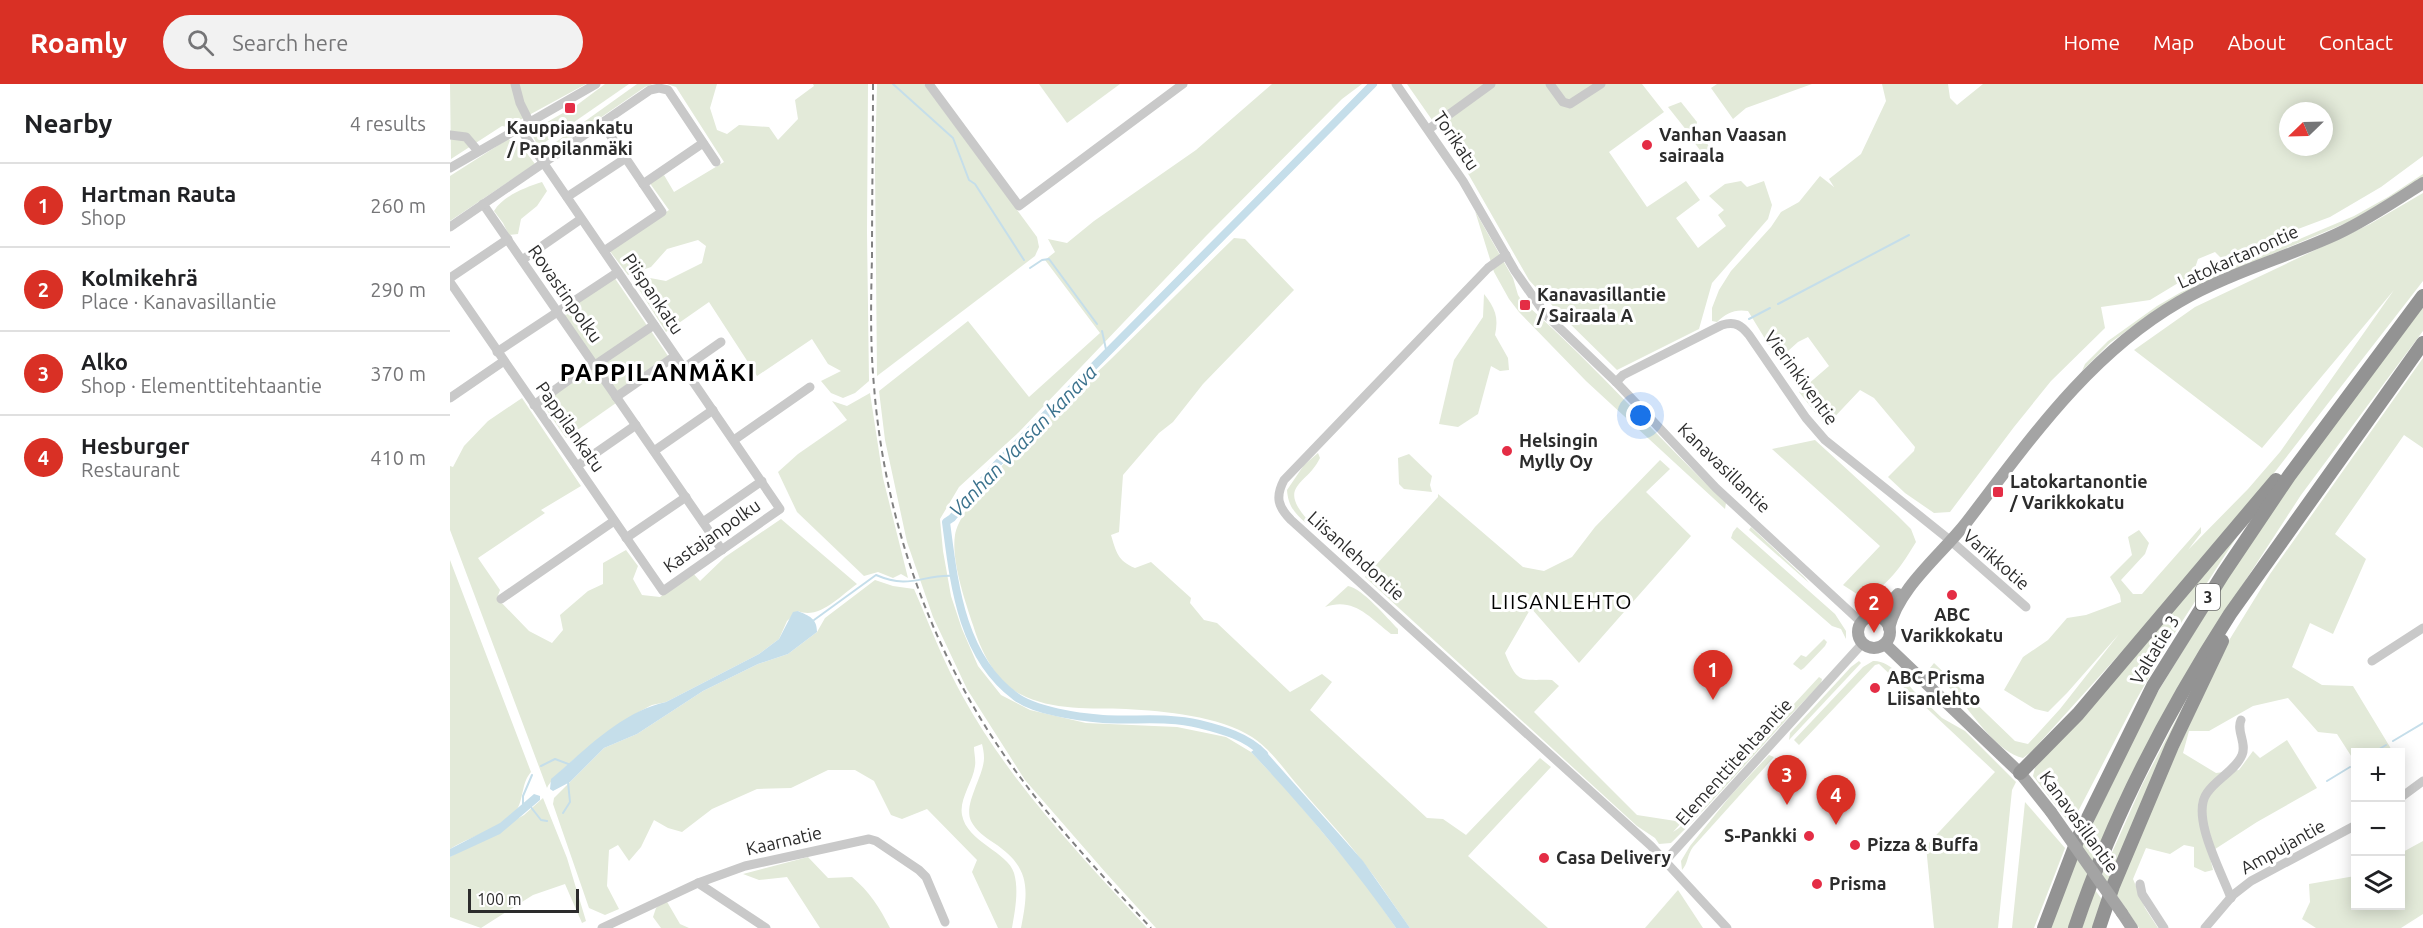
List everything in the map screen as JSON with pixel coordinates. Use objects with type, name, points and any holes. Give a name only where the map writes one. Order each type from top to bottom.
[{"type":"highway","name":"Valtatie 3","points":[[2043,928],[2079,836],[2153,687],[2230,564],[2289,476],[2423,296]]},
{"type":"highway","name":"3","points":[[2075,928],[2102,854],[2127,799],[2178,700],[2230,614],[2423,343]]},
{"type":"highway","points":[[2020,773],[2078,714],[2265,495],[2312,434],[2346,399]]},
{"type":"highway","points":[[2099,928],[2113,886],[2168,756],[2196,692],[2224,638],[2230,614]]},
{"type":"main road","name":"Latokartanontie","points":[[1889,628],[1894,611],[1948,539],[2064,397],[2090,370],[2150,321],[2198,291],[2338,234],[2423,183]]},
{"type":"main road","name":"Latokartanontie","points":[[1877,617],[1948,539]]},
{"type":"main road","points":[[1869,617],[1877,617],[1885,621],[1889,628],[1889,636],[1885,644],[1875,648],[1862,644],[1857,632],[1862,622],[1869,617]]},
{"type":"main road","name":"Kanavasillantie","points":[[1885,644],[2020,773],[2051,812],[2132,928]]},
{"type":"street","points":[[515,84],[520,103],[529,121]]},
{"type":"street","points":[[450,168],[597,84]]},
{"type":"street","points":[[929,84],[1019,206],[1183,84]]},
{"type":"street","name":"Torikatu","points":[[1396,84],[1429,129],[1486,218]]},
{"type":"street","points":[[1429,129],[1491,84]]},
{"type":"street","points":[[1550,84],[1563,102],[1570,104],[1601,84]]},
{"type":"street","points":[[450,227],[650,90],[659,88],[668,90],[716,162]]},
{"type":"street","points":[[602,123],[662,212],[604,251]]},
{"type":"street","name":"Piispankatu","points":[[519,127],[780,508]]},
{"type":"street","points":[[450,135],[466,137],[478,151]]},
{"type":"street","points":[[643,184],[703,143]]},
{"type":"street","points":[[567,197],[626,158]]},
{"type":"street","name":"Rovastinpolku","points":[[483,204],[722,550]]},
{"type":"street","name":"Kanavasillantie","points":[[1486,218],[1528,292],[1546,315],[1616,382],[1716,488],[1862,622]]},
{"type":"street","points":[[522,260],[582,219]]},
{"type":"street","points":[[450,278],[508,239]]},
{"type":"street","name":"Liisanlehdontie","points":[[1506,255],[1488,268],[1287,476],[1280,488],[1278,500],[1282,510],[1291,520],[1666,860]]},
{"type":"street","points":[[497,352],[618,272]]},
{"type":"street","name":"Pappilankatu","points":[[451,287],[663,591]]},
{"type":"street","name":"Vierinkiventie","points":[[1616,382],[1623,375],[1722,324],[1729,322],[1738,324],[1749,335],[1806,418],[1825,440],[1948,539]]},
{"type":"street","points":[[534,405],[588,366],[595,365],[654,325]]},
{"type":"street","points":[[684,368],[721,342]]},
{"type":"street","points":[[616,397],[675,356]]},
{"type":"street","points":[[450,398],[504,361]]},
{"type":"street","points":[[734,440],[810,387]]},
{"type":"street","points":[[654,451],[713,410]]},
{"type":"street","points":[[577,466],[636,425]]},
{"type":"street","points":[[703,522],[762,482]]},
{"type":"street","points":[[626,538],[686,497]]},
{"type":"street","name":"Kastajanpolku","points":[[663,591],[780,508]]},
{"type":"street","points":[[501,599],[614,521]]},
{"type":"street","name":"Varikkotie","points":[[1948,539],[2026,607]]},
{"type":"street","points":[[2372,661],[2423,628]]},
{"type":"street","name":"Elementtitehtaantie","points":[[1666,860],[1862,644]]},
{"type":"street","points":[[2232,898],[2204,830],[2201,813],[2206,794],[2238,762],[2242,755],[2243,745],[2239,725],[2241,720]]},
{"type":"street","points":[[2405,794],[2423,781]]},
{"type":"street","name":"Ampujantie","points":[[2205,928],[2251,881],[2351,827]]},
{"type":"street","name":"Kaarnatie","points":[[602,928],[698,883],[745,866],[868,839],[876,841],[920,870],[926,877],[945,922]]},
{"type":"street","points":[[1666,860],[1727,928]]},
{"type":"street","points":[[698,883],[766,928]]},
{"type":"street","points":[[2140,884],[2142,894],[2164,928]]},
{"type":"green space","points":[[450,84],[586,84],[507,127],[502,126],[451,159]]},
{"type":"green space","points":[[605,84],[629,84],[538,147],[533,136],[535,129],[577,105]]},
{"type":"green space","points":[[637,84],[653,84],[645,87],[545,156],[542,152]]},
{"type":"green space","points":[[667,84],[717,84],[710,108],[717,130],[727,134],[739,125],[769,127],[778,140],[798,119],[795,100],[814,86],[813,84],[868,84],[869,381],[855,393],[843,398],[831,393],[821,381],[841,371],[828,364],[812,339],[757,376],[709,302],[666,332],[635,283],[650,278],[666,281],[702,263],[706,246],[698,240],[667,249],[651,267],[628,275],[609,250],[669,210],[649,182],[664,175],[674,192],[724,162],[676,87]]},
{"type":"green space","points":[[877,84],[924,84],[1037,237],[1039,247],[1035,256],[877,376],[875,165]]},
{"type":"green space","points":[[1039,84],[1120,84],[1067,123]]},
{"type":"green space","points":[[1272,84],[1362,84],[1342,99],[1206,236],[1019,432],[959,487],[940,519],[943,551],[951,596],[962,629],[978,666],[1001,695],[1030,710],[1086,723],[1177,727],[1226,737],[1251,752],[1288,791],[1365,883],[1396,928],[1156,928],[1025,780],[967,689],[933,617],[907,542],[885,440],[879,391],[968,321],[1029,397],[1100,333],[1045,260],[1055,252],[1048,239],[1067,243],[1094,221],[1196,150]]},
{"type":"green space","points":[[1407,84],[1642,84],[1664,112],[1609,152],[1647,207],[1686,181],[1700,200],[1676,218],[1698,248],[1726,226],[1718,215],[1724,210],[1709,196],[1725,184],[1741,181],[1747,187],[1764,181],[1772,205],[1768,219],[1712,283],[1699,329],[1617,370],[1529,280],[1462,163]]},
{"type":"green space","points":[[1717,84],[1812,84],[1746,108],[1733,119],[1711,88]]},
{"type":"green space","points":[[1882,84],[1948,84],[1950,98],[1957,105],[1983,84],[2423,84],[2423,156],[2381,187],[2330,217],[2221,258],[2215,252],[2198,259],[2193,274],[2150,300],[2101,307],[2105,328],[2051,381],[1950,512],[1934,513],[1905,493],[1888,477],[1914,451],[1915,447],[1874,398],[1860,390],[1826,426],[1799,392],[1829,366],[1808,337],[1798,342],[1778,360],[1748,311],[1735,311],[1717,322],[1712,321],[1712,308],[1719,290],[1731,271],[1771,227],[1781,212],[1799,202],[1820,176],[1834,187],[1829,179],[1861,154],[1886,101]]},
{"type":"green space","points":[[1681,102],[1697,122],[1696,126],[1687,131],[1668,107]]},
{"type":"green space","points":[[1698,132],[1716,155],[1708,161],[1691,138]]},
{"type":"green space","points":[[508,139],[520,144],[535,164],[450,221],[450,176]]},
{"type":"green space","points":[[2423,174],[2423,178],[2351,221],[2246,265],[2143,319],[2110,343],[2082,371],[2085,364],[2108,341],[2157,306],[2202,280],[2354,216]]},
{"type":"green space","points":[[542,182],[547,191],[537,206],[521,219],[518,234],[509,235],[494,211],[503,201],[522,189]]},
{"type":"green space","points":[[2423,193],[2423,281],[2219,544],[2031,752],[2023,758],[2005,749],[1996,742],[1930,668],[1934,663],[2015,741],[2028,744],[2060,709],[2119,634],[2048,712],[2035,709],[2004,690],[2023,657],[2048,640],[2067,618],[2086,615],[2121,602],[2120,595],[2110,577],[2132,555],[2128,537],[2139,530],[2149,543],[2145,554],[2121,580],[2133,594],[2142,594],[2201,527],[2201,533],[2188,550],[2248,489],[2280,452],[2394,290],[2262,448],[2134,350],[2195,307],[2370,224]]},
{"type":"green space","points":[[1475,211],[1513,278],[1518,295],[1526,307],[1528,306],[1554,330],[1604,379],[1726,503],[1725,509],[1586,381],[1519,312],[1494,272]]},
{"type":"green space","points":[[1234,238],[1245,239],[1294,290],[1203,384],[1173,422],[1159,433],[1123,475],[1119,532],[1111,535],[1116,551],[1121,559],[1135,568],[1151,562],[1191,598],[1190,603],[1204,620],[1217,623],[1290,692],[1322,674],[1332,682],[1310,710],[1427,818],[1443,819],[1466,835],[1540,758],[1551,767],[1468,856],[1548,928],[1410,928],[1348,843],[1272,754],[1252,737],[1208,719],[1174,713],[1072,708],[1032,699],[1020,694],[1003,681],[990,664],[980,645],[963,593],[955,556],[955,535],[962,517],[977,495],[1022,444]]},
{"type":"green space","points":[[614,277],[648,327],[595,361],[561,313]]},
{"type":"green space","points":[[1484,294],[1495,313],[1497,323],[1495,335],[1508,358],[1509,370],[1500,371],[1491,366],[1478,414],[1458,427],[1439,424],[1454,360],[1483,317]]},
{"type":"green space","points":[[2423,305],[2423,331],[2301,495],[2223,615],[2104,835],[2069,928],[2049,928],[2084,842],[2148,708],[2233,569],[2284,493]]},
{"type":"green space","points":[[651,331],[668,356],[616,392],[599,367]]},
{"type":"green space","points":[[2423,358],[2423,448],[2404,435],[2335,534],[2366,559],[2333,634],[2310,623],[2292,667],[2322,685],[2353,686],[2391,748],[2351,748],[2351,756],[2337,734],[2318,732],[2288,698],[2253,706],[2209,731],[2189,731],[2183,753],[2216,773],[2239,770],[2253,751],[2260,758],[2287,740],[2317,788],[2257,822],[2209,853],[2213,870],[2205,872],[2194,867],[2194,847],[2184,845],[2170,854],[2146,848],[2133,879],[2145,908],[2158,928],[2139,928],[2116,894],[2160,788],[2228,642],[2270,574]]},
{"type":"green space","points":[[591,368],[616,403],[566,438],[541,402]]},
{"type":"green space","points":[[870,393],[883,478],[908,578],[901,574],[893,578],[878,572],[864,576],[797,512],[778,472],[798,454],[847,420],[832,401],[847,406]]},
{"type":"green space","points":[[522,398],[581,486],[541,510],[545,513],[478,558],[500,590],[497,598],[529,631],[552,643],[563,630],[560,615],[588,591],[603,584],[603,563],[626,550],[638,566],[633,579],[642,595],[660,597],[692,572],[700,581],[725,557],[781,519],[857,584],[821,610],[806,613],[798,611],[787,621],[779,639],[759,654],[666,702],[652,705],[628,719],[578,756],[553,779],[547,788],[450,530],[450,466],[453,467],[464,446],[488,421]]},
{"type":"green space","points":[[1815,440],[1911,529],[1916,542],[1887,582],[1863,598],[1843,585],[1880,546],[1772,449]]},
{"type":"green space","points":[[1318,453],[1320,458],[1315,467],[1295,492],[1298,507],[1306,518],[1306,523],[1292,508],[1287,490],[1304,465]]},
{"type":"green space","points":[[1409,454],[1432,476],[1430,485],[1432,492],[1404,489],[1399,484],[1398,458]]},
{"type":"green space","points":[[1660,460],[1670,469],[1646,492],[1691,536],[1579,663],[1531,608],[1505,653],[1513,671],[1521,678],[1552,680],[1559,686],[1534,712],[1637,815],[1682,822],[1673,832],[1819,677],[1822,679],[1821,684],[1691,824],[1671,843],[1659,844],[1365,577],[1438,497],[1438,494],[1523,567],[1544,571],[1572,557],[1595,527]]},
{"type":"green space","points":[[1737,527],[1835,614],[1846,631],[1846,639],[1841,629],[1832,626],[1731,538]]},
{"type":"green space","points":[[1751,527],[1804,577],[1809,583],[1749,530]]},
{"type":"green space","points":[[2238,535],[2174,634],[2136,700],[2071,825],[2033,776],[2035,768]]},
{"type":"green space","points":[[450,560],[531,772],[526,781],[519,807],[510,817],[450,849]]},
{"type":"green space","points":[[875,580],[914,589],[956,684],[1003,760],[1048,818],[1147,928],[1021,928],[1025,890],[1020,870],[1006,852],[978,831],[969,814],[983,765],[982,744],[974,747],[975,766],[962,803],[962,815],[971,832],[1004,859],[1014,873],[1016,893],[1012,928],[998,928],[972,872],[977,860],[927,809],[902,819],[891,815],[874,781],[855,770],[828,770],[791,788],[757,789],[712,809],[682,832],[668,828],[654,820],[641,847],[629,861],[618,845],[609,850],[607,886],[619,909],[605,915],[589,908],[553,804],[554,798],[604,748],[637,734],[703,691],[758,664],[788,654],[817,632],[825,618]]},
{"type":"green space","points":[[1348,586],[1360,592],[1374,604],[1398,629],[1398,634],[1391,634],[1361,610],[1353,607],[1335,605],[1325,607]]},
{"type":"green space","points":[[1824,639],[1827,642],[1825,646],[1804,668],[1801,670],[1793,664],[1801,655],[1806,657]]},
{"type":"green space","points":[[1859,661],[1861,663],[1789,740],[1790,733]]},
{"type":"green space","points":[[1873,661],[1892,668],[1916,693],[1913,696],[1879,664],[1875,665],[1799,745],[1794,740],[1863,667]]},
{"type":"green space","points":[[1920,697],[1942,718],[1965,731],[2016,782],[2012,790],[1998,928],[1934,928],[1926,846],[1995,772],[1918,700]]},
{"type":"green space","points":[[2188,697],[2109,886],[2102,875],[2142,785]]},
{"type":"green space","points":[[1769,755],[1774,757],[1693,847],[1682,870],[1681,861],[1690,846],[1731,795]]},
{"type":"green space","points":[[543,798],[567,858],[586,921],[582,923],[565,884],[533,895],[481,928],[450,917],[450,857],[524,815]]},
{"type":"green space","points":[[2025,802],[2065,848],[2034,928],[2012,928]]},
{"type":"green space","points":[[2423,841],[2423,914],[2401,928],[2316,928],[2302,919],[2310,902],[2309,884],[2351,877],[2351,910],[2405,910],[2405,851]]},
{"type":"green space","points":[[808,857],[828,878],[852,877],[874,900],[890,928],[820,928],[787,877],[759,880],[743,874]]},
{"type":"green space","points":[[1678,890],[1703,928],[1645,928]]},
{"type":"green space","points":[[2095,890],[2104,902],[2096,928],[2082,928]]},
{"type":"green space","points":[[666,900],[680,924],[689,928],[661,928],[653,917],[656,908]]},
{"type":"water","points":[[798,611],[814,621],[817,632],[788,654],[758,664],[703,691],[637,734],[604,748],[570,782],[553,791],[550,789],[551,779],[604,733],[634,714],[666,702],[759,654],[779,639],[793,612]]},
{"type":"water","points":[[1260,745],[1363,861],[1410,928],[1396,928],[1327,837],[1251,752]]},
{"type":"water","points":[[534,794],[540,796],[540,800],[500,834],[450,857],[450,849],[500,823]]},
{"type":"waterway","points":[[893,84],[953,138],[969,180],[975,184],[1024,260]]},
{"type":"waterway","name":"Vanhan Vaasan kanava","points":[[1264,754],[1242,738],[1199,724],[1175,720],[1082,717],[1033,706],[1015,696],[997,680],[983,661],[963,617],[946,522],[952,518],[997,464],[1373,84]]},
{"type":"waterway","points":[[1778,304],[1909,235]]},
{"type":"waterway","points":[[1030,268],[1042,260],[1049,259],[1097,324]]},
{"type":"waterway","points":[[1749,319],[1770,308]]},
{"type":"waterway","points":[[1102,331],[1107,354]]},
{"type":"waterway","points":[[814,620],[876,575],[898,581],[954,576]]},
{"type":"waterway","points":[[2393,741],[2423,723]]},
{"type":"waterway","points":[[2381,748],[2386,745]]},
{"type":"waterway","points":[[541,766],[555,759],[571,765]]},
{"type":"waterway","points":[[2327,781],[2350,767]]},
{"type":"waterway","points":[[523,805],[523,796],[532,775]]},
{"type":"waterway","points":[[563,813],[570,802],[568,782]]},
{"type":"waterway","points":[[530,806],[541,820],[547,821]]},
{"type":"railway","points":[[873,84],[871,305],[873,370],[880,439],[903,544],[920,594],[941,644],[965,692],[992,737],[1053,819],[1151,928]]},
{"type":"place","name":"Kauppiaankatu / Pappilanmäki","points":[[570,108]]},
{"type":"place","name":"Vanhan Vaasan sairaala","points":[[1647,145]]},
{"type":"place","name":"Kanavasillantie / Sairaala A","points":[[1525,305]]},
{"type":"place","name":"Helsingin Mylly Oy","points":[[1507,451]]},
{"type":"place","name":"Latokartanontie / Varikkokatu","points":[[1998,492]]},
{"type":"place","name":"ABC Varikkokatu","points":[[1952,595]]},
{"type":"place","name":"Kolmikehrä","points":[[1874,633]]},
{"type":"place","name":"ABC Prisma Liisanlehto","points":[[1875,688]]},
{"type":"place","name":"Hartman Rauta","points":[[1713,700]]},
{"type":"place","name":"Alko","points":[[1787,805]]},
{"type":"place","name":"Hesburger","points":[[1836,825]]},
{"type":"place","name":"S-Pankki","points":[[1809,836]]},
{"type":"place","name":"Pizza & Buffa","points":[[1855,845]]},
{"type":"place","name":"Casa Delivery","points":[[1544,858]]},
{"type":"place","name":"Prisma","points":[[1817,884]]},
{"type":"district","name":"PAPPILANMÄKI","points":[[658,373]]},
{"type":"district","name":"LIISANLEHTO","points":[[1562,602]]}]
